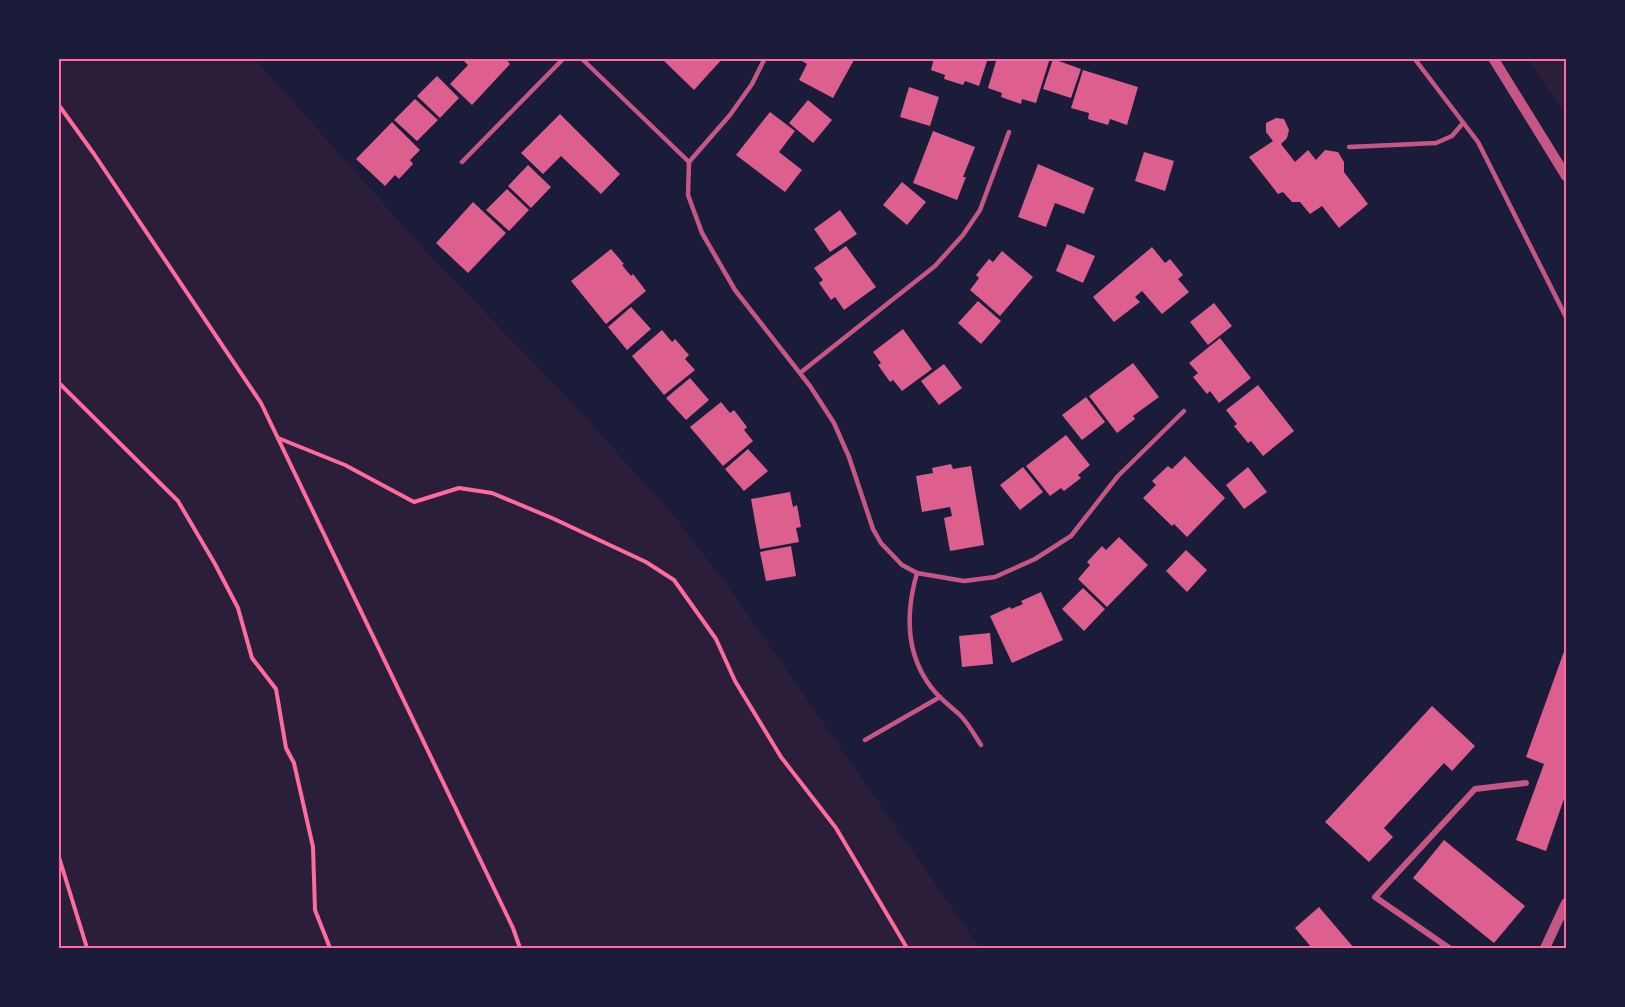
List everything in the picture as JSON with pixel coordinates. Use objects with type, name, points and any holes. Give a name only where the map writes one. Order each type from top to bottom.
[{"type":"street","points":[[1492,58],[1566,176]]},
{"type":"street","points":[[1449,948],[1375,897],[1475,789],[1527,783]]},
{"type":"street","points":[[1545,948],[1566,903]]},
{"type":"lane","points":[[462,162],[564,58]]},
{"type":"lane","points":[[581,58],[689,162]]},
{"type":"lane","points":[[765,58],[752,84],[730,116],[689,162],[688,195],[702,233],[735,290],[819,398],[839,433],[877,536],[902,565],[917,573],[964,581],[995,577],[1035,559],[1071,536],[1118,476],[1184,411]]},
{"type":"lane","points":[[1414,58],[1478,142],[1566,317]]},
{"type":"lane","points":[[1349,147],[1436,143],[1452,136],[1463,123]]},
{"type":"lane","points":[[800,373],[919,279],[963,235],[980,210],[1009,132]]},
{"type":"lane","points":[[917,573],[909,607],[911,645],[921,671],[940,697],[965,720],[981,745]]},
{"type":"lane","points":[[864,740],[940,697]]},
{"type":"path","points":[[58,104],[261,403],[513,928],[520,948]]},
{"type":"path","points":[[58,382],[178,501],[238,608],[252,658],[276,690],[286,747],[294,763],[313,847],[315,910],[330,948]]},
{"type":"path","points":[[277,438],[345,465],[414,502],[459,488],[492,493],[646,562],[674,580],[716,639],[735,681],[781,757],[836,828],[907,948]]},
{"type":"path","points":[[58,854],[87,948]]},
{"type":"shaded area","points":[[58,59],[255,59],[432,258],[568,398],[673,515],[728,586],[980,948],[59,948]]},
{"type":"shaded area","points":[[1528,59],[1566,59],[1566,116]]},
{"type":"building","points":[[461,58],[505,58],[510,64],[472,105],[450,84],[468,65]]},
{"type":"building","points":[[661,58],[723,58],[694,90]]},
{"type":"building","points":[[804,58],[855,58],[833,98],[799,80],[807,64],[802,61]]},
{"type":"building","points":[[934,58],[988,58],[979,86],[965,81],[963,85],[944,79],[945,75],[931,70]]},
{"type":"building","points":[[997,58],[1050,58],[1036,103],[1022,99],[1021,104],[1001,97],[1002,93],[988,88]]},
{"type":"building","points":[[1053,59],[1081,69],[1071,98],[1043,89]]},
{"type":"building","points":[[1083,70],[1138,87],[1127,125],[1110,119],[1108,125],[1088,119],[1089,113],[1071,108]]},
{"type":"building","points":[[437,76],[459,98],[440,118],[417,96]]},
{"type":"building","points":[[909,87],[939,97],[930,126],[900,117]]},
{"type":"building","points":[[415,99],[438,120],[417,141],[394,120]]},
{"type":"building","points":[[808,100],[832,120],[813,143],[789,123]]},
{"type":"building","points":[[770,112],[795,131],[779,152],[802,170],[785,192],[736,155]]},
{"type":"building","points":[[560,114],[620,174],[601,194],[561,156],[543,174],[521,153]]},
{"type":"building","points":[[1276,118],[1284,119],[1289,130],[1287,138],[1281,144],[1295,162],[1308,150],[1316,160],[1325,150],[1338,152],[1344,162],[1344,172],[1368,204],[1339,228],[1322,206],[1310,214],[1300,202],[1292,202],[1283,192],[1278,194],[1249,157],[1273,141],[1266,132],[1266,123]]},
{"type":"building","points":[[392,122],[420,150],[410,160],[413,164],[399,179],[395,175],[385,186],[356,159]]},
{"type":"building","points":[[933,131],[975,147],[957,200],[913,183]]},
{"type":"building","points":[[1144,152],[1174,161],[1165,191],[1135,181]]},
{"type":"building","points":[[1038,164],[1094,188],[1084,214],[1055,203],[1046,227],[1018,217]]},
{"type":"building","points":[[528,165],[551,187],[531,208],[508,186]]},
{"type":"building","points":[[902,182],[926,202],[907,225],[883,205]]},
{"type":"building","points":[[507,189],[529,210],[509,231],[486,210]]},
{"type":"building","points":[[473,202],[506,233],[468,273],[436,243]]},
{"type":"building","points":[[840,210],[857,234],[830,252],[814,229]]},
{"type":"building","points":[[1067,244],[1095,256],[1083,283],[1056,271]]},
{"type":"building","points":[[846,246],[876,287],[844,310],[835,297],[831,300],[819,283],[823,280],[814,268]]},
{"type":"building","points":[[1152,247],[1165,263],[1170,259],[1183,275],[1178,279],[1189,292],[1162,314],[1142,291],[1135,297],[1140,302],[1114,322],[1093,297]]},
{"type":"building","points":[[611,249],[631,276],[633,274],[646,291],[606,324],[571,281]]},
{"type":"building","points":[[1002,251],[1033,277],[1000,316],[970,290],[979,278],[976,275],[989,259],[993,262]]},
{"type":"building","points":[[978,301],[1001,321],[981,344],[958,323]]},
{"type":"building","points":[[1214,303],[1232,326],[1208,345],[1190,322]]},
{"type":"building","points":[[631,307],[651,329],[627,350],[608,327]]},
{"type":"building","points":[[903,329],[932,369],[902,391],[893,380],[890,382],[878,365],[881,363],[873,352]]},
{"type":"building","points":[[662,330],[672,342],[675,339],[689,355],[685,359],[695,370],[664,395],[632,356]]},
{"type":"building","points":[[1220,338],[1251,378],[1219,403],[1210,391],[1207,394],[1193,377],[1198,373],[1189,363]]},
{"type":"building","points":[[1133,363],[1159,397],[1133,416],[1135,419],[1117,433],[1089,396]]},
{"type":"building","points":[[944,364],[962,388],[939,405],[921,381]]},
{"type":"building","points":[[690,378],[709,400],[686,420],[666,398]]},
{"type":"building","points":[[1258,385],[1294,431],[1263,456],[1234,426],[1237,424],[1226,410]]},
{"type":"building","points":[[1086,397],[1105,422],[1082,440],[1062,415]]},
{"type":"building","points":[[721,402],[730,413],[734,410],[747,427],[744,430],[753,441],[723,466],[690,427]]},
{"type":"building","points":[[1066,435],[1090,465],[1078,475],[1081,478],[1064,491],[1061,488],[1050,496],[1026,466]]},
{"type":"building","points":[[748,449],[768,471],[744,491],[725,469]]},
{"type":"building","points":[[1185,456],[1225,498],[1187,537],[1143,498],[1156,485],[1152,481],[1168,466],[1172,469]]},
{"type":"building","points":[[951,464],[953,469],[971,466],[984,545],[950,551],[944,518],[952,516],[950,507],[922,512],[916,476],[933,473],[932,468]]},
{"type":"building","points":[[1023,467],[1043,492],[1020,510],[1000,485]]},
{"type":"building","points":[[1248,467],[1267,492],[1244,509],[1226,485]]},
{"type":"building","points":[[790,492],[793,507],[797,505],[801,527],[796,528],[799,542],[760,549],[751,499]]},
{"type":"building","points":[[1119,537],[1148,565],[1107,607],[1078,579],[1090,565],[1087,562],[1102,546],[1106,550]]},
{"type":"building","points":[[791,546],[796,576],[766,581],[760,552]]},
{"type":"building","points":[[1186,550],[1207,570],[1187,592],[1166,571]]},
{"type":"building","points":[[1083,588],[1105,609],[1084,631],[1062,609]]},
{"type":"building","points":[[1041,592],[1063,640],[1012,663],[990,616],[1023,604],[1021,601]]},
{"type":"building","points":[[990,633],[993,664],[962,667],[959,636]]},
{"type":"building","points":[[1566,646],[1566,793],[1546,851],[1516,840],[1544,764],[1526,757]]},
{"type":"building","points":[[1432,706],[1475,746],[1452,771],[1444,763],[1384,828],[1393,837],[1369,862],[1325,822]]},
{"type":"building","points":[[1444,840],[1525,906],[1494,943],[1413,878]]},
{"type":"building","points":[[1319,907],[1354,948],[1312,948],[1295,928]]}]
